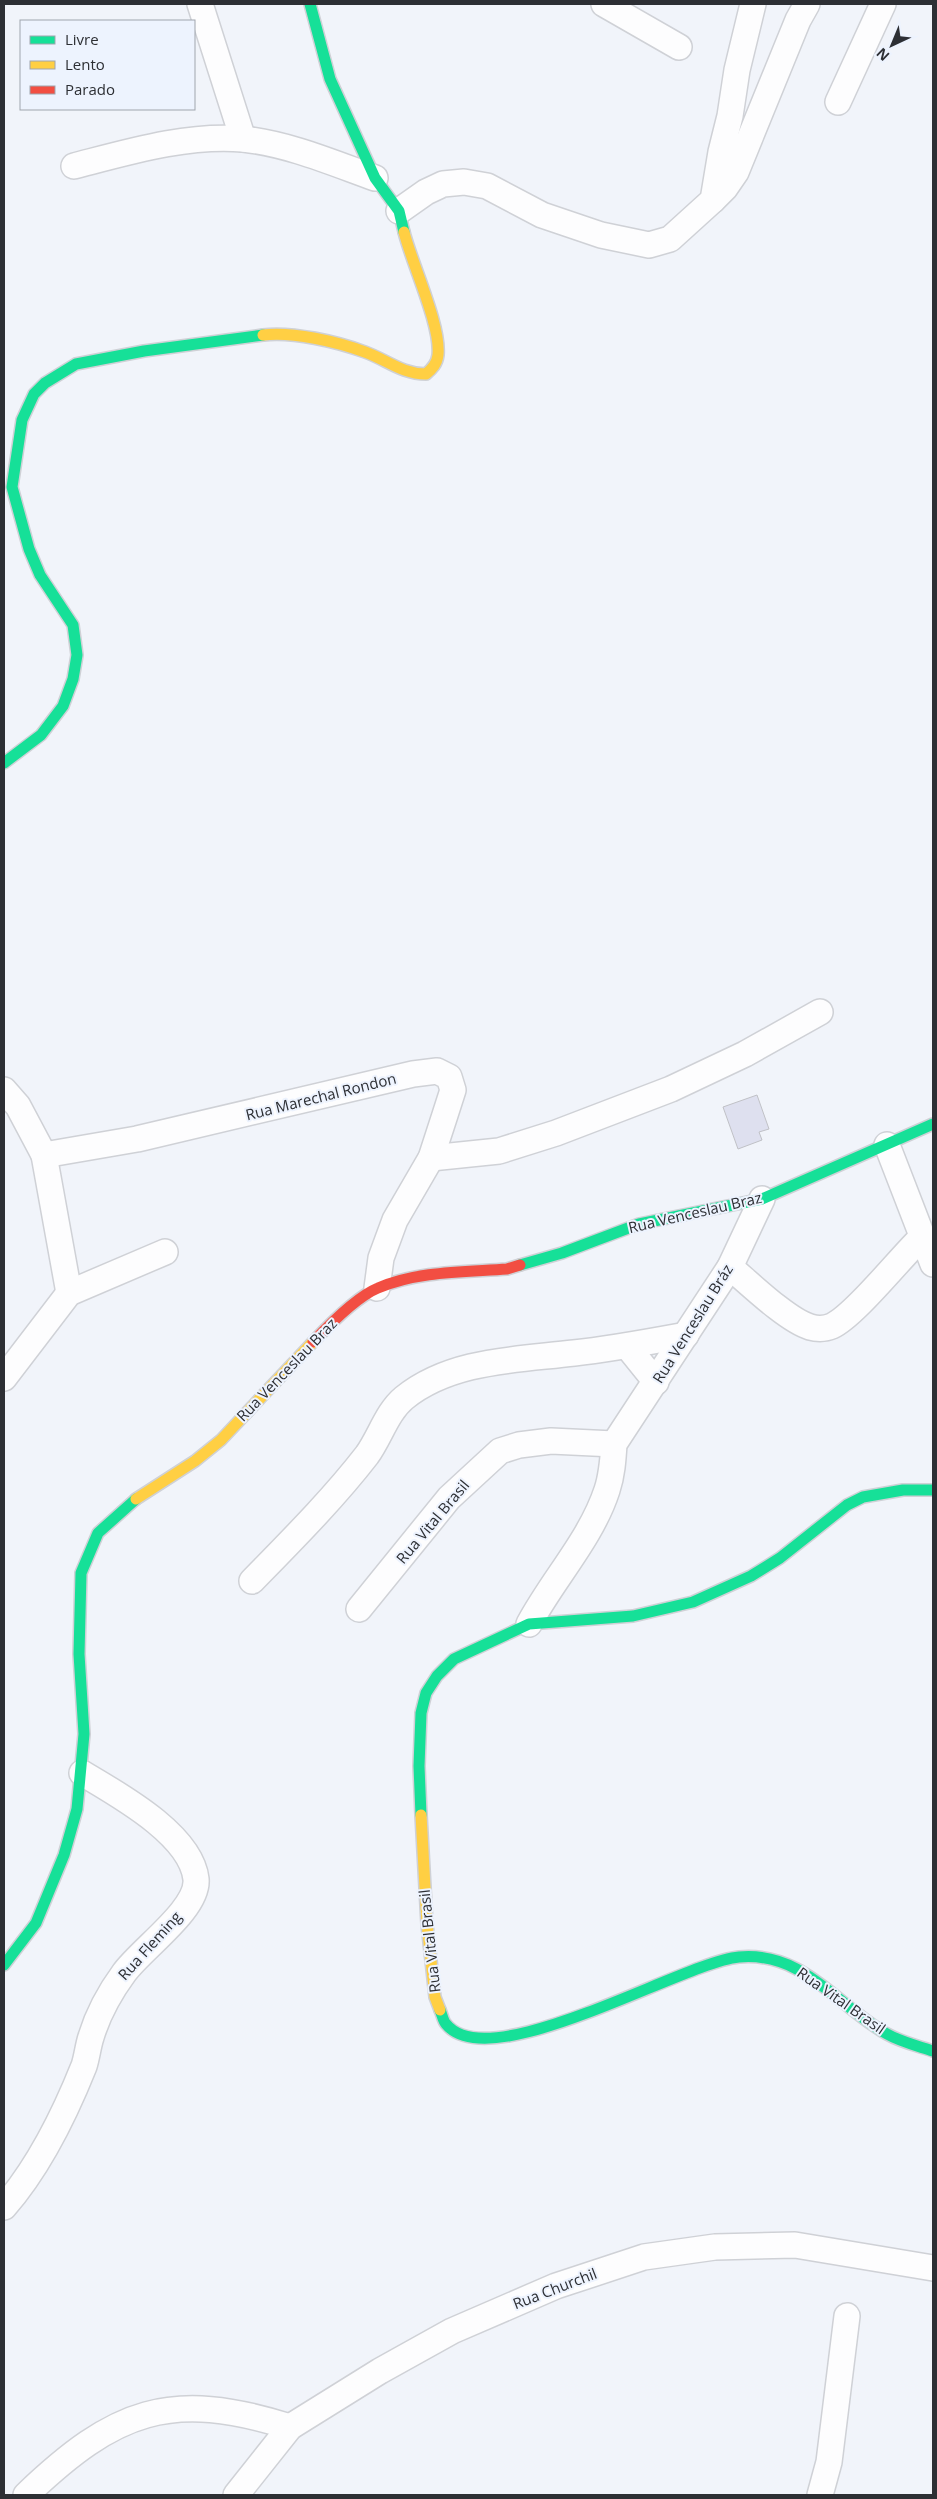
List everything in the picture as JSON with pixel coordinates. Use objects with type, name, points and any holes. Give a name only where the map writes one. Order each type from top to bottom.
[{"type":"street","points":[[200,4],[243,139]]},
{"type":"street","points":[[4,763],[41,735],[63,706],[73,679],[76,655],[73,625],[40,575],[28,549],[12,487],[22,420],[34,394],[56,375],[76,364],[144,351],[277,333],[338,344],[366,352],[411,374],[426,374],[434,367],[438,355],[436,335],[427,301],[410,256],[399,211],[375,178],[330,78],[310,4]]},
{"type":"street","points":[[604,4],[679,47]]},
{"type":"street","points":[[713,200],[737,70],[753,4]]},
{"type":"street","points":[[399,211],[426,192],[442,184],[464,182],[487,186],[542,215],[601,235],[649,245],[670,239],[725,188],[736,172],[798,20],[807,4]]},
{"type":"street","points":[[838,102],[883,4]]},
{"type":"street","points":[[74,166],[183,140],[243,139],[311,155],[375,178]]},
{"type":"street","points":[[431,1158],[499,1151],[556,1133],[671,1089],[745,1054],[820,1012]]},
{"type":"street","name":"Rua Marechal Rondon","points":[[44,1155],[137,1139],[413,1074],[437,1071],[449,1077],[453,1090],[431,1158],[395,1220],[381,1258],[377,1288]]},
{"type":"street","points":[[4,1090],[18,1106],[44,1155],[69,1293]]},
{"type":"street","name":"Rua Venceslau Braz","points":[[4,1965],[22,1944],[36,1923],[52,1887],[77,1808],[82,1774],[84,1734],[79,1654],[79,1592],[81,1573],[98,1533],[133,1500],[195,1461],[220,1440],[336,1318],[377,1288],[423,1276],[507,1269],[562,1254],[639,1224],[762,1200],[865,1152],[933,1124]]},
{"type":"street","points":[[887,1144],[933,1264]]},
{"type":"street","name":"Rua Venceslau Bráz","points":[[614,1444],[730,1267],[762,1200]]},
{"type":"street","points":[[730,1267],[794,1319],[808,1326],[830,1327],[849,1312],[922,1237]]},
{"type":"street","points":[[4,1378],[69,1293],[166,1252]]},
{"type":"street","points":[[252,1581],[363,1460],[402,1399],[425,1384],[454,1372],[499,1361],[627,1346],[686,1335]]},
{"type":"street","points":[[627,1346],[656,1382]]},
{"type":"street","name":"Rua Vital Brasil","points":[[359,1609],[449,1498],[500,1451],[519,1446],[551,1442],[614,1444]]},
{"type":"street","points":[[529,1624],[577,1549],[603,1502],[611,1475],[614,1444]]},
{"type":"street","name":"Rua Vital Brasil","points":[[933,1490],[903,1490],[863,1497],[847,1505],[780,1558],[750,1576],[693,1602],[633,1616],[529,1624],[454,1659],[437,1676],[426,1693],[421,1713],[420,1798],[428,1932],[435,1997],[446,2024],[458,2033],[479,2038],[502,2037],[585,2015],[707,1965],[739,1957],[765,1958],[788,1965],[813,1978],[887,2034],[933,2050]]},
{"type":"street","name":"Rua Fleming","points":[[4,2207],[52,2138],[85,2063],[100,2014],[113,1989],[124,1972],[187,1905],[196,1888],[196,1878],[187,1856],[152,1816],[82,1774]]},
{"type":"street","name":"Rua Churchil","points":[[236,2495],[290,2427],[380,2371],[452,2331],[556,2286],[644,2257],[716,2247],[794,2246],[933,2268]]},
{"type":"street","points":[[820,2495],[828,2462],[847,2316]]},
{"type":"street","points":[[26,2495],[58,2465],[100,2434],[136,2417],[168,2409],[226,2410],[290,2427]]},
{"type":"building","points":[[757,1095],[769,1129],[759,1132],[762,1140],[738,1149],[723,1107]]},
{"type":"traffic: fast","points":[[310,4],[330,79],[375,178],[399,211],[404,232]]},
{"type":"traffic: fast","points":[[4,763],[41,735],[63,706],[73,679],[77,655],[73,625],[40,575],[29,549],[12,487],[22,420],[34,394],[45,383],[76,364],[144,351],[263,335]]},
{"type":"traffic: fast","points":[[520,1265],[562,1253],[639,1224],[762,1199],[933,1124]]},
{"type":"traffic: fast","points":[[421,1815],[419,1766],[421,1713],[426,1693],[437,1676],[454,1659],[529,1624],[633,1616],[693,1602],[751,1576],[780,1558],[847,1505],[863,1497],[903,1490],[933,1490]]},
{"type":"traffic: fast","points":[[4,1965],[36,1923],[64,1855],[77,1809],[84,1734],[79,1654],[81,1573],[98,1533],[136,1499]]},
{"type":"traffic: fast","points":[[440,2010],[446,2024],[469,2037],[502,2037],[543,2028],[588,2013],[712,1964],[739,1957],[762,1957],[783,1963],[819,1983],[869,2023],[887,2034],[904,2042],[933,2051]]},
{"type":"traffic: slow","points":[[263,335],[301,336],[329,341],[373,355],[409,372],[426,374],[437,361],[438,342],[431,311],[404,232]]},
{"type":"traffic: slow","points":[[136,1499],[195,1461],[221,1440],[313,1342]]},
{"type":"traffic: slow","points":[[421,1815],[427,1924],[435,1997],[440,2010]]},
{"type":"traffic: jam","points":[[313,1342],[361,1298],[393,1282],[425,1275],[507,1269],[520,1265]]}]
